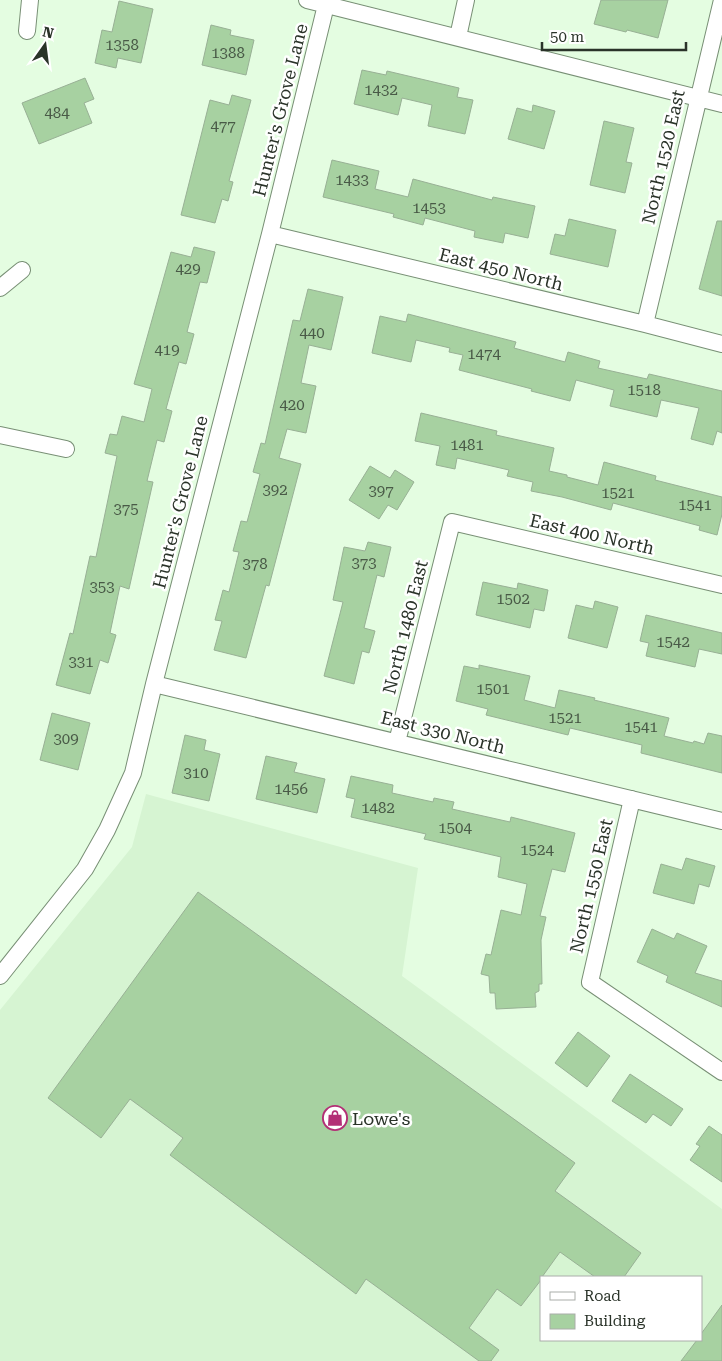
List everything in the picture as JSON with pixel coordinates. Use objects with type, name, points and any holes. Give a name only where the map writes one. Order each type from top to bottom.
[{"type":"street","points":[[27,31],[30,0]]},
{"type":"street","points":[[307,0],[722,104]]},
{"type":"street","points":[[458,37],[466,0]]},
{"type":"street","name":"North 1520 East","points":[[645,324],[722,0]]},
{"type":"street","name":"Hunter's Grove Lane","points":[[0,976],[85,869],[107,830],[132,773],[270,234],[326,5]]},
{"type":"street","name":"East 450 North","points":[[270,234],[722,344]]},
{"type":"street","points":[[0,288],[22,270]]},
{"type":"street","points":[[0,435],[66,450]]},
{"type":"street","name":"East 400 North","points":[[452,522],[722,585]]},
{"type":"street","name":"North 1480 East","points":[[397,742],[452,522]]},
{"type":"street","name":"East 330 North","points":[[154,684],[722,821]]},
{"type":"street","name":"North 1550 East","points":[[632,799],[590,982],[722,1072]]},
{"type":"shaded area","points":[[146,794],[418,868],[402,976],[722,1209],[722,1361],[0,1361],[0,1010],[132,847]]},
{"type":"building","points":[[601,0],[668,0],[658,38],[594,24]]},
{"type":"building","points":[[119,1],[153,9],[141,63],[118,58],[116,68],[95,63],[102,30],[112,32]]},
{"type":"building","points":[[211,25],[231,30],[230,35],[254,40],[246,75],[202,65]]},
{"type":"building","points":[[362,70],[386,75],[387,71],[459,88],[457,97],[473,100],[465,134],[428,126],[432,105],[402,98],[398,115],[354,104]]},
{"type":"building","points":[[85,78],[94,99],[84,103],[92,123],[39,144],[22,103]]},
{"type":"building","points":[[232,95],[251,100],[229,181],[233,182],[228,201],[222,199],[215,223],[181,215],[210,100],[229,105]]},
{"type":"building","points":[[533,105],[555,111],[544,149],[508,139],[517,108],[532,112]]},
{"type":"building","points":[[604,121],[634,128],[626,162],[632,163],[625,193],[590,185]]},
{"type":"building","points":[[332,160],[379,171],[375,189],[408,197],[413,179],[492,200],[493,197],[535,206],[528,238],[505,233],[503,243],[474,237],[475,231],[425,218],[423,225],[393,217],[394,214],[323,197]]},
{"type":"building","points":[[569,219],[616,230],[608,267],[550,254],[555,234],[565,236]]},
{"type":"building","points":[[717,221],[722,221],[722,296],[699,289]]},
{"type":"building","points":[[194,247],[215,252],[207,283],[200,282],[187,332],[194,334],[186,364],[179,362],[166,409],[172,411],[164,442],[157,440],[147,481],[153,482],[129,589],[120,586],[110,633],[116,635],[108,663],[100,660],[90,694],[56,685],[70,633],[73,634],[90,556],[96,557],[117,456],[105,453],[110,434],[117,435],[122,416],[144,422],[152,389],[134,384],[171,252],[191,257]]},
{"type":"building","points":[[308,289],[343,297],[331,350],[309,345],[301,383],[316,386],[306,433],[287,429],[279,458],[301,464],[269,586],[266,585],[246,658],[214,650],[222,621],[215,620],[223,590],[229,592],[239,552],[233,551],[241,521],[247,522],[260,474],[253,472],[261,443],[265,444],[293,320],[300,321]]},
{"type":"building","points":[[408,314],[516,342],[514,348],[565,362],[568,352],[600,361],[598,368],[647,379],[649,374],[722,391],[722,433],[717,431],[713,445],[691,439],[699,408],[661,400],[657,417],[610,406],[614,390],[576,380],[570,401],[459,370],[463,355],[449,352],[450,348],[416,340],[411,362],[372,353],[380,316],[406,322]]},
{"type":"building","points":[[421,413],[497,431],[496,435],[554,448],[549,471],[567,475],[567,477],[598,485],[604,462],[656,476],[655,480],[722,497],[722,514],[717,535],[699,530],[700,526],[613,503],[611,510],[531,491],[533,482],[507,476],[509,470],[457,458],[455,469],[436,465],[440,446],[415,441]]},
{"type":"building","points":[[370,466],[390,478],[395,470],[414,482],[397,510],[388,505],[379,519],[349,500]]},
{"type":"building","points":[[368,542],[391,547],[384,577],[377,575],[364,628],[375,631],[369,653],[362,651],[354,684],[324,676],[343,602],[333,600],[344,547],[365,551]]},
{"type":"building","points":[[483,582],[517,589],[518,583],[548,590],[544,611],[534,609],[530,628],[476,615]]},
{"type":"building","points":[[595,601],[618,607],[607,648],[568,638],[576,605],[593,609]]},
{"type":"building","points":[[646,615],[722,633],[722,654],[699,649],[695,667],[646,656],[649,643],[640,641]]},
{"type":"building","points":[[479,665],[530,676],[524,700],[555,708],[559,690],[669,718],[664,736],[704,744],[708,733],[722,736],[722,773],[641,753],[642,745],[570,728],[568,735],[486,715],[488,709],[456,701],[464,666],[479,669]]},
{"type":"building","points":[[52,713],[90,723],[78,770],[40,760]]},
{"type":"building","points":[[185,735],[206,740],[204,750],[220,754],[209,801],[172,793]]},
{"type":"building","points":[[266,756],[297,763],[294,772],[325,779],[317,813],[256,799]]},
{"type":"building","points":[[351,776],[393,785],[392,793],[433,802],[434,798],[454,802],[452,809],[510,822],[511,817],[575,833],[565,872],[552,869],[540,916],[546,917],[541,940],[542,984],[539,984],[539,991],[535,993],[536,1007],[496,1009],[495,993],[490,993],[489,976],[481,974],[486,954],[491,955],[501,910],[521,915],[527,884],[498,877],[501,857],[424,839],[426,834],[351,817],[355,799],[346,797]]},
{"type":"building","points":[[686,858],[715,866],[709,887],[699,884],[694,904],[653,893],[661,864],[682,870]]},
{"type":"building","name":"Lowe's","points":[[198,892],[575,1163],[555,1191],[641,1253],[625,1276],[594,1276],[560,1252],[543,1276],[540,1276],[540,1281],[521,1306],[497,1289],[469,1328],[499,1350],[491,1361],[479,1361],[366,1279],[356,1294],[170,1155],[183,1138],[130,1099],[101,1138],[48,1098]]},
{"type":"building","points":[[652,929],[674,939],[677,933],[707,946],[695,973],[722,981],[722,1007],[666,982],[668,976],[637,962]]},
{"type":"building","points":[[578,1032],[610,1056],[587,1087],[555,1063]]},
{"type":"building","points":[[630,1074],[683,1109],[671,1126],[653,1114],[646,1123],[612,1101]]},
{"type":"building","points":[[709,1126],[722,1135],[722,1182],[690,1160],[700,1146],[696,1144]]},
{"type":"building","points":[[722,1305],[722,1361],[681,1361],[696,1341],[702,1341],[702,1333]]},
{"type":"place","name":"Lowe's","points":[[335,1118]]}]
